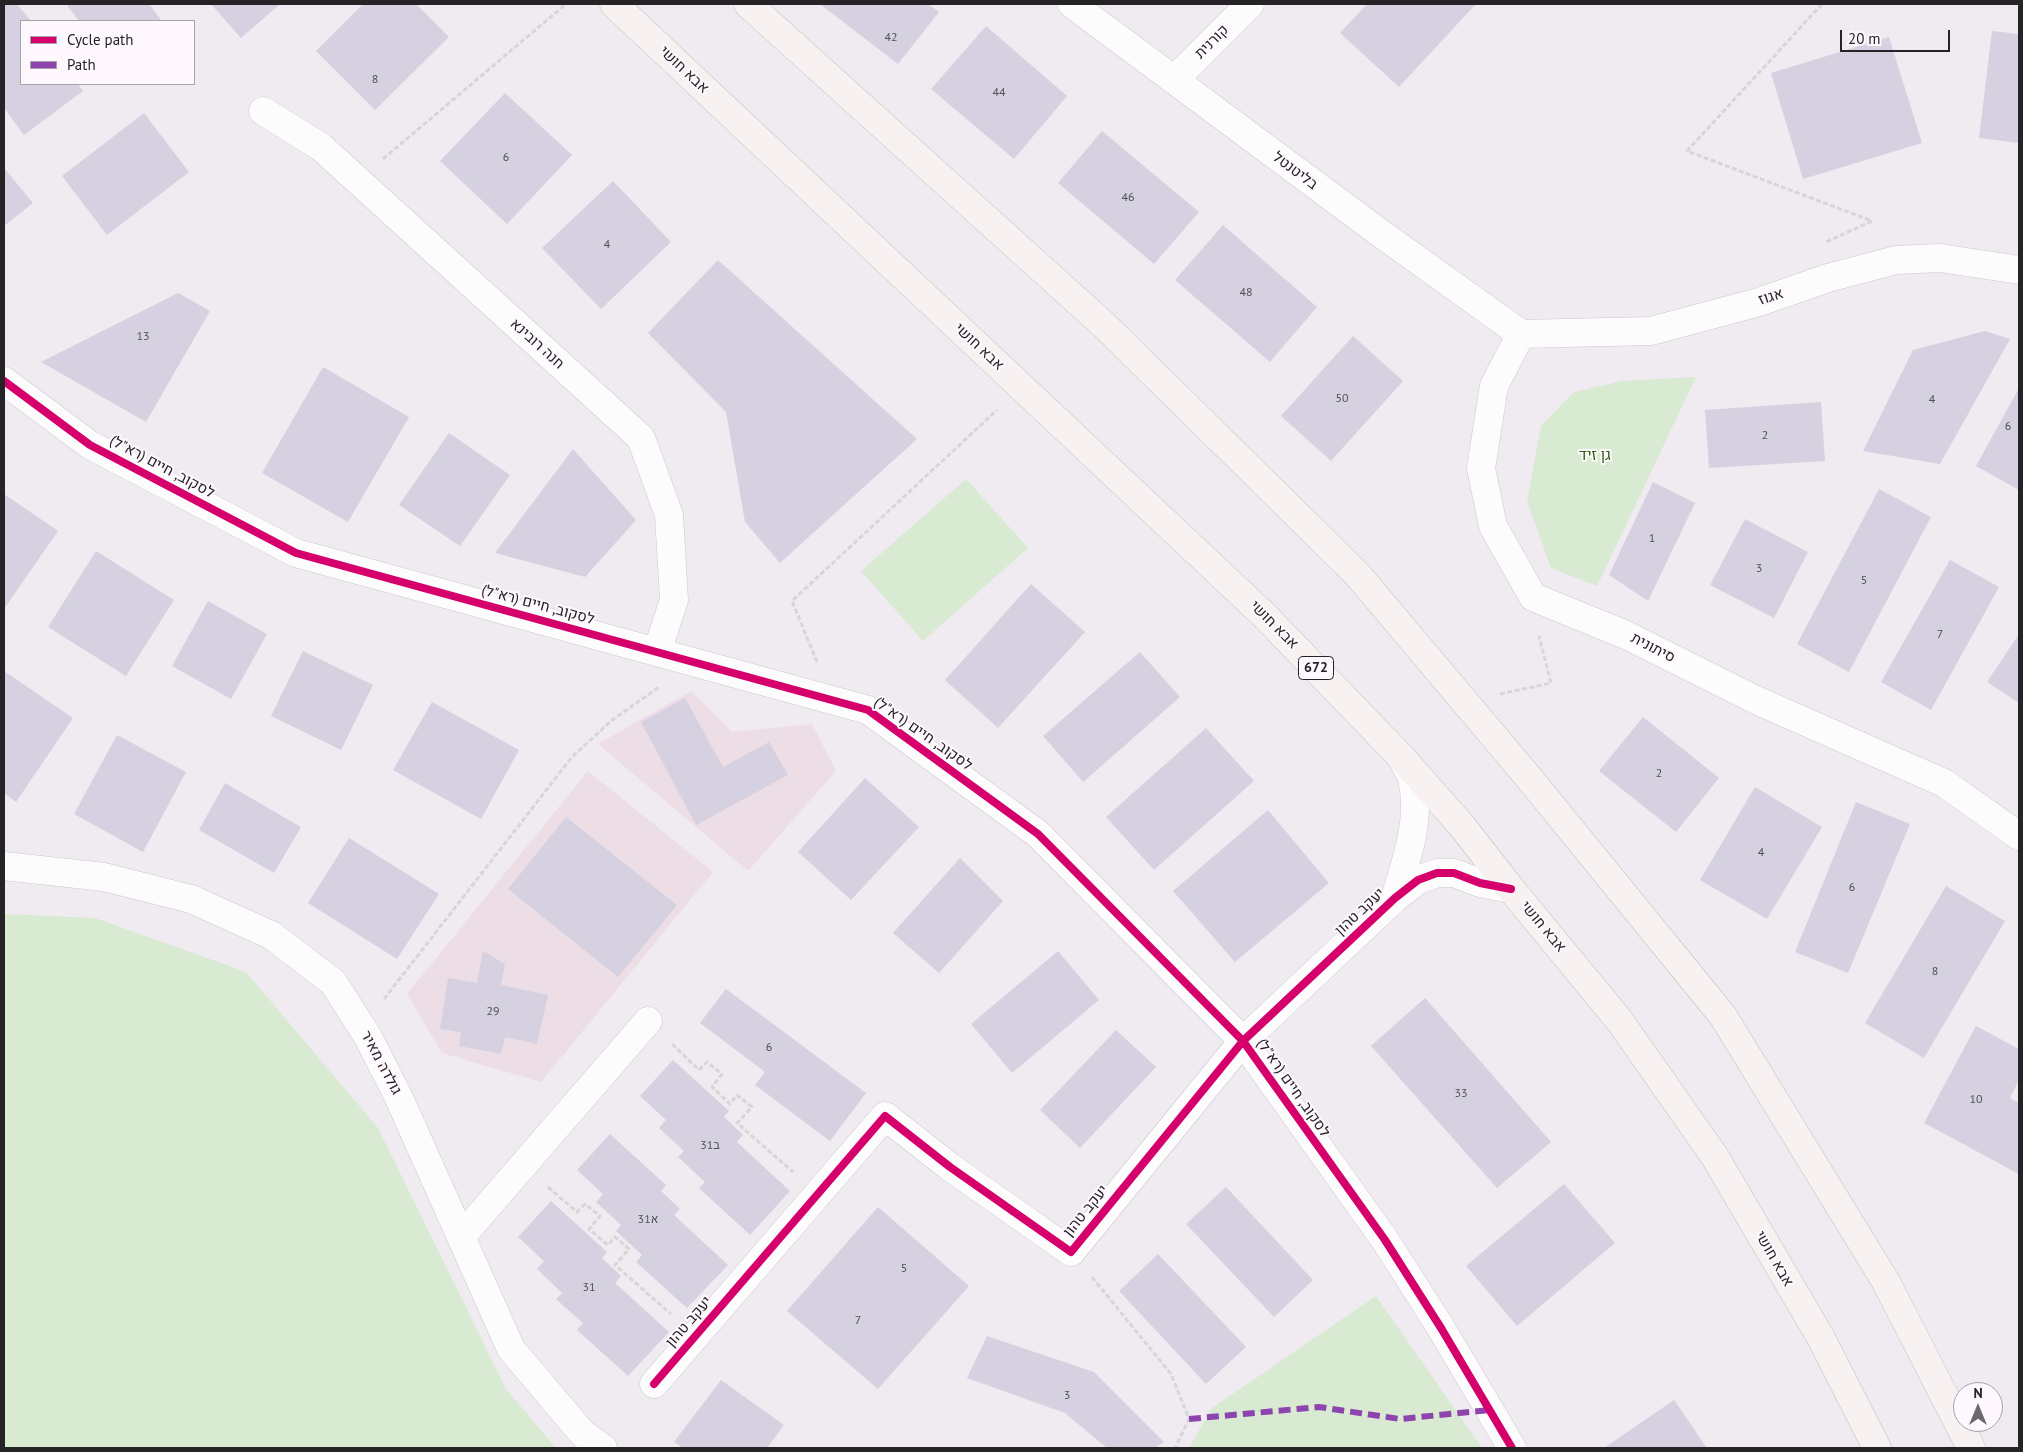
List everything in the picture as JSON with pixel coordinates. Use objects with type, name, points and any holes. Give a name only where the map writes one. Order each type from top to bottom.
[{"type":"main road","name":"אבא חושי","points":[[614,4],[1264,615],[1402,758],[1462,826],[1511,889],[1620,1020],[1715,1157],[1821,1338],[1877,1448]]},
{"type":"main road","points":[[748,4],[1104,325],[1357,574],[1724,1016],[1886,1282],[1971,1448]]},
{"type":"street","name":"בליטנטל","points":[[1072,4],[1384,236],[1521,334]]},
{"type":"street","name":"קורנית","points":[[1174,80],[1250,4]]},
{"type":"street","name":"חנה רובינא","points":[[262,111],[321,147],[641,438],[668,515],[674,600],[657,652]]},
{"type":"street","name":"אגוז","points":[[1521,334],[1651,331],[1760,302],[1828,278],[1896,260],[1940,258],[2019,270]]},
{"type":"street","name":"סיתונית","points":[[1521,334],[1494,386],[1480,468],[1493,526],[1532,597],[1626,635],[1756,700],[1944,783],[2019,836]]},
{"type":"street","name":"לסקוב, חיים (רא\"ל)","points":[[4,381],[90,445],[296,553],[868,710],[1038,834],[1243,1041],[1385,1240],[1442,1328],[1512,1448]]},
{"type":"street","name":"יעקב טהון","points":[[1395,898],[1408,855],[1415,816],[1412,779],[1402,758]]},
{"type":"street","name":"גולדה מאיר","points":[[4,866],[104,877],[191,899],[271,935],[333,982],[362,1028],[399,1098],[511,1349],[583,1434],[603,1448]]},
{"type":"street","name":"יעקב טהון","points":[[654,1384],[885,1116],[950,1167],[1071,1252],[1243,1041],[1395,898],[1418,880],[1437,874],[1454,874],[1480,883],[1511,889]]},
{"type":"street","points":[[461,1236],[648,1021]]},
{"type":"path","points":[[358,181],[566,4]]},
{"type":"path","points":[[1818,246],[1872,221],[1687,151],[1822,4]]},
{"type":"path","points":[[832,700],[792,601],[1022,387]]},
{"type":"path","points":[[1465,702],[1551,683],[1526,585]]},
{"type":"path","points":[[362,1028],[572,757],[611,721],[695,662]]},
{"type":"path","points":[[648,1021],[699,1070],[707,1062],[722,1074],[712,1087],[730,1104],[738,1095],[752,1107],[738,1123],[817,1194]]},
{"type":"path","points":[[523,1165],[577,1212],[585,1204],[600,1216],[589,1229],[608,1245],[615,1236],[629,1249],[615,1264],[695,1336]]},
{"type":"path","points":[[1071,1252],[1171,1374],[1189,1419],[1176,1448]]},
{"type":"shaded area","points":[[691,691],[732,732],[812,724],[836,771],[748,871],[598,744]]},
{"type":"shaded area","points":[[588,771],[713,872],[541,1082],[442,1053],[407,994]]},
{"type":"green space","name":"גן זיד","points":[[1696,377],[1597,586],[1551,568],[1527,501],[1541,426],[1574,392],[1623,381]]},
{"type":"green space","points":[[966,479],[1028,548],[923,641],[861,571]]},
{"type":"green space","points":[[4,914],[95,918],[246,972],[378,1128],[506,1389],[556,1448],[4,1448]]},
{"type":"green space","points":[[1376,1296],[1482,1448],[1189,1448],[1212,1408]]},
{"type":"building","points":[[4,4],[17,4],[30,20],[20,20],[20,85],[79,85],[83,91],[24,135],[4,108]]},
{"type":"building","points":[[66,4],[149,4],[161,20],[78,20]]},
{"type":"building","points":[[211,4],[280,4],[241,38]]},
{"type":"building","points":[[363,4],[416,4],[449,37],[375,110],[316,51]]},
{"type":"building","points":[[820,4],[928,4],[939,12],[898,64]]},
{"type":"building","points":[[1367,4],[1476,4],[1399,87],[1340,33]]},
{"type":"building","points":[[986,26],[1067,96],[1014,159],[931,89]]},
{"type":"building","points":[[1992,31],[2019,34],[2019,143],[1979,138]]},
{"type":"building","points":[[1889,37],[1922,143],[1803,179],[1771,73]]},
{"type":"building","points":[[505,93],[572,155],[507,224],[440,161]]},
{"type":"building","points":[[144,113],[189,172],[107,235],[62,176]]},
{"type":"building","points":[[1102,131],[1199,212],[1154,264],[1058,183]]},
{"type":"building","points":[[4,168],[33,203],[4,226]]},
{"type":"building","points":[[613,181],[671,242],[601,309],[542,248]]},
{"type":"building","points":[[1223,225],[1317,307],[1270,362],[1175,280]]},
{"type":"building","points":[[718,260],[917,439],[780,563],[745,522],[726,412],[648,333]]},
{"type":"building","points":[[178,293],[210,311],[146,422],[41,362]]},
{"type":"building","points":[[1985,331],[2010,339],[1940,464],[1863,451],[1913,350]]},
{"type":"building","points":[[1353,336],[1403,381],[1331,461],[1281,416]]},
{"type":"building","points":[[323,367],[409,417],[348,522],[262,473]]},
{"type":"building","points":[[2019,388],[2019,490],[1976,466]]},
{"type":"building","points":[[1821,402],[1825,461],[1709,468],[1705,410]]},
{"type":"building","points":[[449,433],[510,475],[460,546],[399,505]]},
{"type":"building","points":[[573,449],[636,520],[585,577],[495,553]]},
{"type":"building","points":[[1653,482],[1695,503],[1648,601],[1609,575]]},
{"type":"building","points":[[1879,489],[1931,517],[1849,672],[1797,644]]},
{"type":"building","points":[[4,494],[58,531],[4,609]]},
{"type":"building","points":[[1745,519],[1808,552],[1774,618],[1710,585]]},
{"type":"building","points":[[96,551],[174,600],[126,676],[48,627]]},
{"type":"building","points":[[1950,560],[1999,587],[1931,710],[1881,682]]},
{"type":"building","points":[[1031,584],[1085,632],[998,728],[945,680]]},
{"type":"building","points":[[208,601],[267,634],[231,699],[172,666]]},
{"type":"building","points":[[2019,634],[2019,703],[1987,682]]},
{"type":"building","points":[[303,651],[373,685],[341,750],[271,716]]},
{"type":"building","points":[[1140,652],[1180,697],[1083,782],[1043,736]]},
{"type":"building","points":[[4,671],[73,718],[16,802],[4,793]]},
{"type":"building","points":[[685,698],[723,767],[769,742],[788,775],[696,825],[641,722]]},
{"type":"building","points":[[432,702],[519,750],[481,819],[393,770]]},
{"type":"building","points":[[1643,717],[1719,778],[1676,832],[1599,771]]},
{"type":"building","points":[[1206,728],[1254,781],[1154,870],[1106,817]]},
{"type":"building","points":[[117,735],[186,772],[143,852],[74,814]]},
{"type":"building","points":[[865,778],[919,827],[851,900],[798,852]]},
{"type":"building","points":[[225,783],[301,827],[274,873],[199,830]]},
{"type":"building","points":[[1755,787],[1822,827],[1767,919],[1700,880]]},
{"type":"building","points":[[1856,802],[1910,824],[1848,973],[1795,952]]},
{"type":"building","points":[[1268,810],[1329,883],[1235,962],[1173,891]]},
{"type":"building","points":[[566,817],[677,905],[618,977],[508,889]]},
{"type":"building","points":[[349,838],[439,894],[397,959],[308,903]]},
{"type":"building","points":[[960,858],[1003,901],[939,973],[893,933]]},
{"type":"building","points":[[1946,886],[2005,921],[1924,1058],[1865,1023]]},
{"type":"building","points":[[483,951],[505,964],[501,985],[548,995],[537,1044],[505,1037],[501,1054],[459,1046],[461,1032],[440,1029],[448,978],[477,983]]},
{"type":"building","points":[[1058,951],[1099,1000],[1012,1073],[971,1024]]},
{"type":"building","points":[[726,989],[866,1093],[830,1141],[755,1085],[765,1072],[700,1023]]},
{"type":"building","points":[[1425,998],[1551,1142],[1497,1188],[1371,1046]]},
{"type":"building","points":[[1976,1026],[2019,1049],[2019,1080],[2010,1098],[2019,1103],[2019,1174],[1924,1123]]},
{"type":"building","points":[[1116,1030],[1156,1067],[1080,1148],[1040,1110]]},
{"type":"building","points":[[673,1060],[729,1111],[724,1117],[743,1135],[737,1142],[790,1191],[750,1235],[699,1188],[705,1182],[678,1157],[684,1151],[659,1128],[666,1120],[640,1096]]},
{"type":"building","points":[[610,1134],[666,1185],[661,1191],[680,1209],[674,1215],[728,1265],[687,1308],[636,1262],[642,1255],[616,1231],[621,1225],[596,1202],[603,1194],[577,1170]]},
{"type":"building","points":[[1564,1184],[1615,1243],[1517,1326],[1466,1266]]},
{"type":"building","points":[[1226,1187],[1313,1280],[1274,1317],[1186,1224]]},
{"type":"building","points":[[551,1201],[607,1252],[602,1258],[621,1276],[615,1283],[669,1332],[628,1376],[577,1330],[583,1323],[556,1299],[562,1293],[537,1269],[544,1261],[518,1237]]},
{"type":"building","points":[[878,1207],[969,1286],[878,1389],[787,1311]]},
{"type":"building","points":[[1158,1254],[1246,1347],[1206,1384],[1119,1291]]},
{"type":"building","points":[[987,1336],[1094,1372],[1164,1442],[1155,1448],[1107,1448],[1065,1413],[967,1378]]},
{"type":"building","points":[[721,1380],[784,1425],[767,1448],[683,1448],[674,1442]]},
{"type":"building","points":[[1674,1400],[1707,1448],[1604,1448]]},
{"type":"marked path","points":[[1189,1419],[1319,1407],[1400,1419],[1489,1410]]},
{"type":"cycle path","points":[[4,381],[90,445],[296,553],[868,710],[1038,834],[1243,1041],[1385,1240],[1441,1328],[1512,1448]]},
{"type":"cycle path","points":[[654,1384],[885,1116],[950,1167],[1071,1252],[1243,1041],[1395,898],[1418,880],[1437,873],[1454,873],[1480,883],[1511,889]]}]
